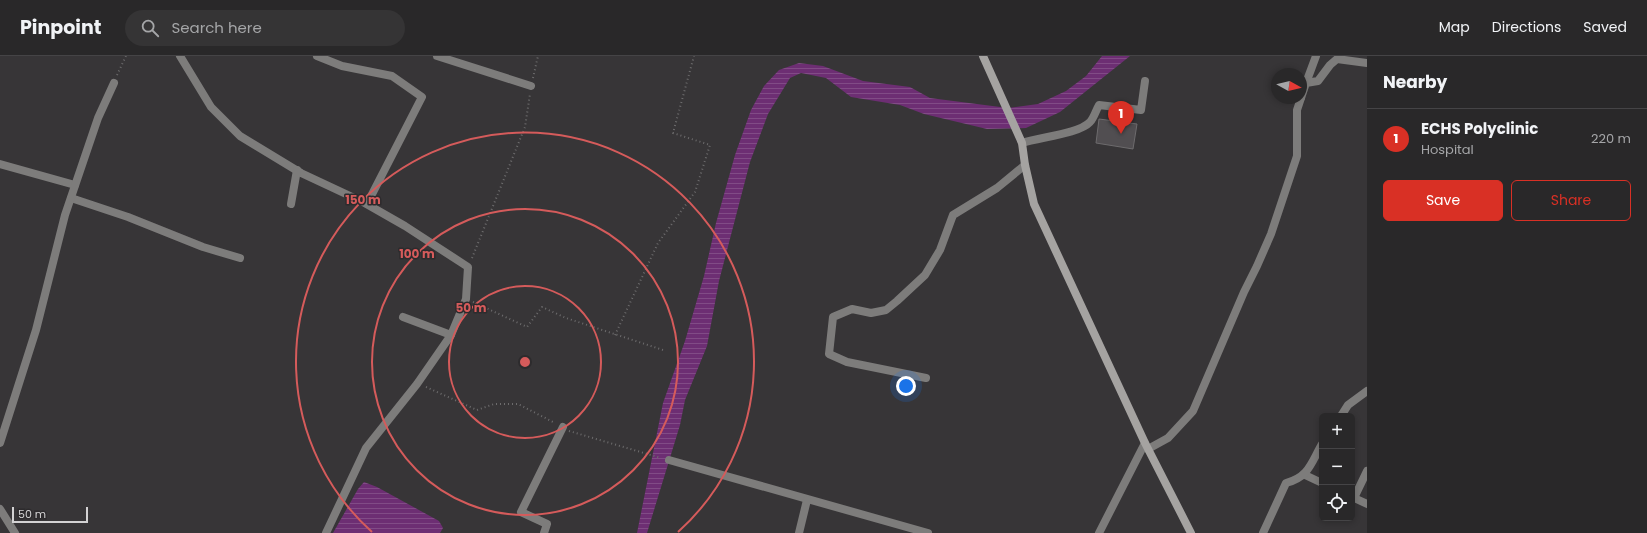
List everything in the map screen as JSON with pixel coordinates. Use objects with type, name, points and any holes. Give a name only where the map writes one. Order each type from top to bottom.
[{"type":"street","points":[[180,56],[211,107],[240,136],[297,170],[367,204],[433,243],[468,267],[466,299],[451,335],[418,384],[366,448],[326,533]]},
{"type":"street","points":[[317,56],[342,66],[392,76],[422,97],[367,204]]},
{"type":"street","points":[[437,56],[531,86]]},
{"type":"street","points":[[983,56],[1008,108],[1022,143],[1025,165],[1034,204],[1147,446],[1191,533]]},
{"type":"street","points":[[1307,80],[1316,56]]},
{"type":"street","points":[[1307,83],[1318,81],[1330,65],[1337,59],[1367,63]]},
{"type":"street","points":[[1022,143],[1036,138],[1078,130],[1090,122],[1098,105],[1141,110],[1145,81]]},
{"type":"street","points":[[0,443],[36,330],[70,198],[98,118],[114,83]]},
{"type":"street","points":[[1099,533],[1147,446],[1168,438],[1193,411],[1276,220],[1297,156],[1297,110],[1299,104]]},
{"type":"street","points":[[0,164],[75,185]]},
{"type":"street","points":[[926,378],[847,362],[829,354],[833,317],[852,309],[871,313],[886,310],[925,275],[940,250],[953,215],[997,188],[1025,165]]},
{"type":"street","points":[[291,204],[297,170]]},
{"type":"street","points":[[70,198],[128,217],[203,247],[240,258]]},
{"type":"street","points":[[403,317],[451,335]]},
{"type":"street","points":[[1342,413],[1348,404],[1367,391]]},
{"type":"street","points":[[544,533],[547,524],[521,512],[563,427]]},
{"type":"street","points":[[1263,533],[1286,483],[1298,480],[1305,475],[1319,449]]},
{"type":"street","points":[[669,460],[928,533]]},
{"type":"street","points":[[1355,493],[1367,471]]},
{"type":"street","points":[[1305,475],[1319,482]]},
{"type":"street","points":[[1355,498],[1367,504]]},
{"type":"street","points":[[799,533],[807,500]]},
{"type":"street","points":[[0,509],[15,533]]},
{"type":"path","points":[[114,83],[126,56]]},
{"type":"path","points":[[615,335],[658,243],[695,192],[710,145],[673,133],[694,56]]},
{"type":"path","points":[[468,267],[526,127],[529,100]]},
{"type":"path","points":[[466,299],[528,327],[542,307],[566,318],[664,350]]},
{"type":"path","points":[[418,384],[477,410]]},
{"type":"shaded area","points":[[1102,56],[1130,56],[1060,112],[1026,128],[987,129],[924,114],[900,105],[851,97],[826,78],[801,73],[790,78],[768,114],[750,162],[719,281],[707,346],[685,400],[680,425],[647,533],[637,533],[663,403],[685,341],[704,276],[716,223],[735,155],[751,110],[764,86],[779,70],[799,63],[823,66],[863,81],[910,87],[930,98],[1008,108],[1038,104],[1066,91],[1086,76]]},
{"type":"shaded area","points":[[364,482],[377,487],[439,521],[443,528],[440,533],[333,533],[358,489]]},
{"type":"building","points":[[1099,119],[1137,124],[1133,149],[1096,143]]},
{"type":"place","name":"ECHS Polyclinic","points":[[1121,134]]}]
